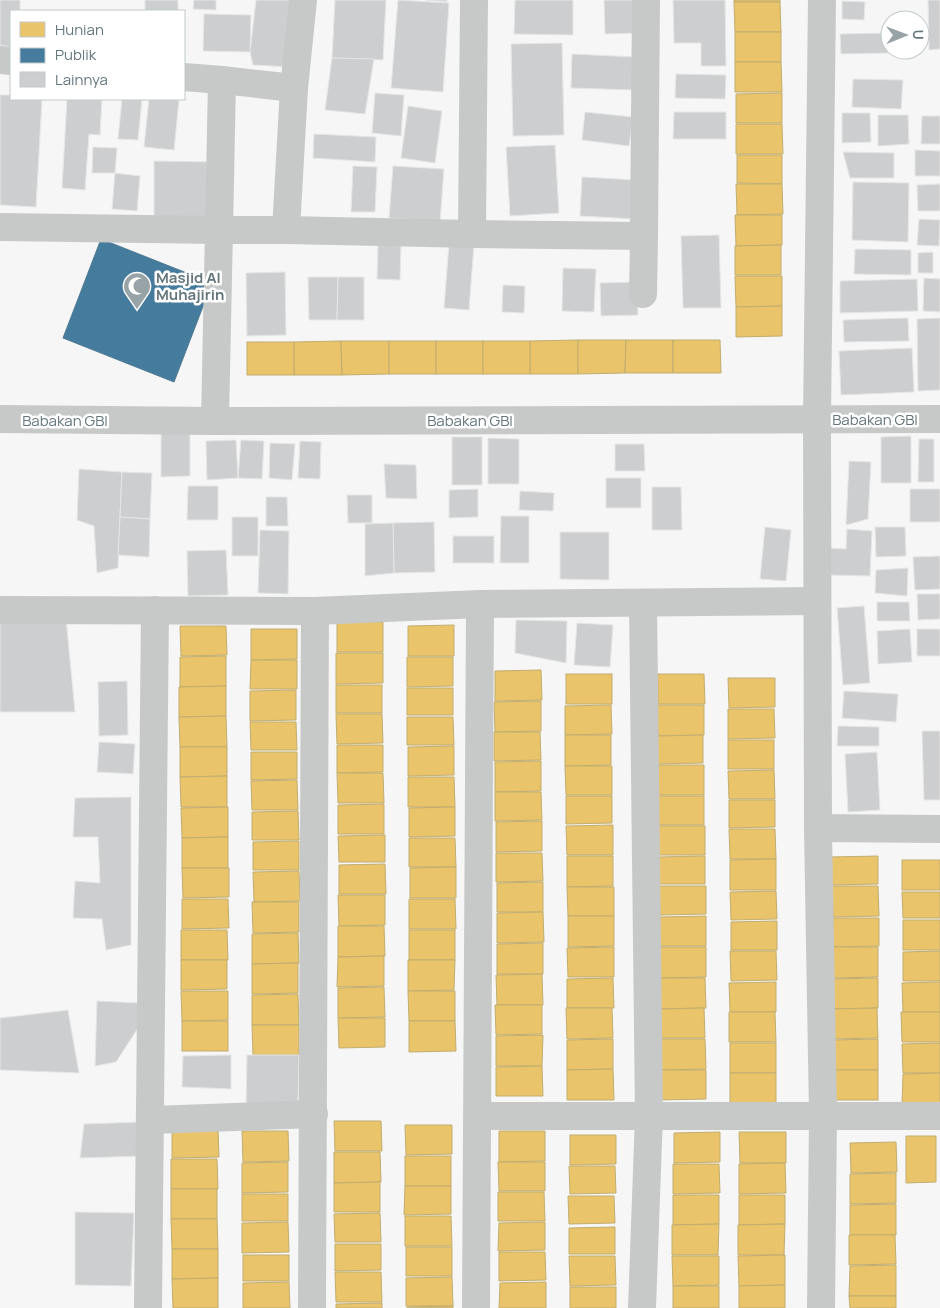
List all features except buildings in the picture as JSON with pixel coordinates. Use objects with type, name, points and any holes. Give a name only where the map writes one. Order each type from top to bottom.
[{"type":"street","points":[[286,230],[294,88],[303,0]]},
{"type":"street","points":[[472,234],[474,0]]},
{"type":"street","points":[[644,294],[646,0]]},
{"type":"street","points":[[821,1308],[823,1116],[818,828],[817,419],[822,0]]},
{"type":"street","points":[[185,77],[294,88]]},
{"type":"street","points":[[216,421],[222,80]]},
{"type":"street","points":[[0,227],[644,236]]},
{"type":"street","name":"Babakan GBI","points":[[0,420],[940,419]]},
{"type":"street","points":[[0,610],[315,611],[480,604],[817,601]]},
{"type":"street","points":[[476,1308],[480,604]]},
{"type":"street","points":[[642,1308],[649,1115],[643,604]]},
{"type":"street","points":[[148,1308],[154,610]]},
{"type":"street","points":[[312,1308],[315,611]]},
{"type":"street","points":[[818,828],[940,829]]},
{"type":"street","points":[[151,1120],[314,1114]]},
{"type":"street","points":[[478,1116],[940,1116]]},
{"type":"place","name":"Masjid Al Muhajirin","points":[[137,310]]}]
